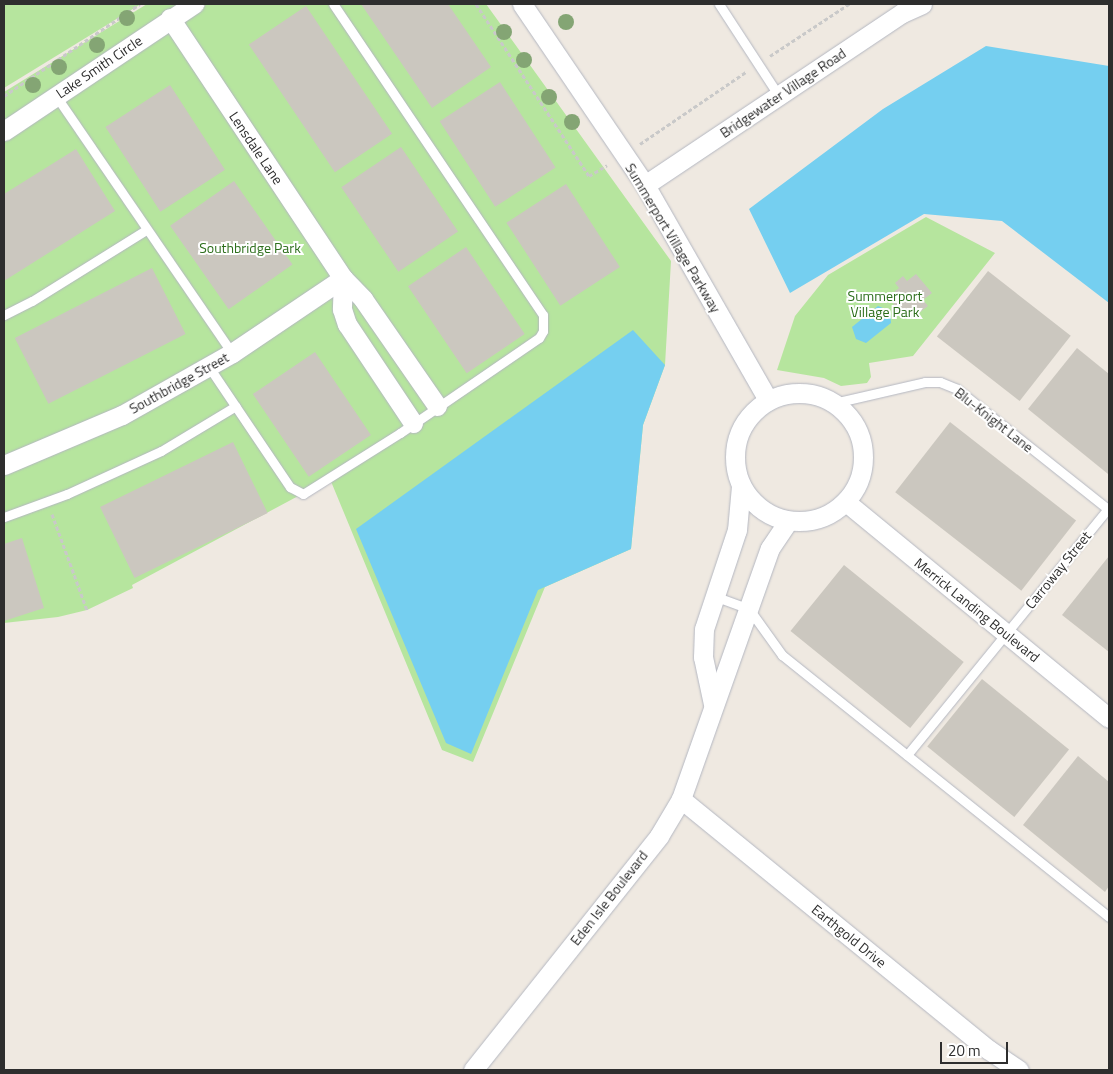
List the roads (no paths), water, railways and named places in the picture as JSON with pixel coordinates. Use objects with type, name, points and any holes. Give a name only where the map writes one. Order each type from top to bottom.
[{"type":"street","name":"Lake Smith Circle","points":[[4,131],[170,18],[194,4]]},
{"type":"street","name":"Summerport Village Parkway","points":[[522,4],[645,185],[768,400]]},
{"type":"street","name":"Bridgewater Village Road","points":[[645,185],[778,96],[899,8],[922,4]]},
{"type":"street","name":"Lensdale Lane","points":[[170,18],[343,278],[362,299],[437,406]]},
{"type":"street","name":"Southbridge Street","points":[[4,465],[122,415],[232,353],[343,278]]},
{"type":"street","points":[[343,278],[342,309],[347,324],[414,424]]},
{"type":"street","points":[[801,393],[834,403],[851,418],[861,439],[863,461],[858,483],[846,502],[829,514],[809,521],[788,521],[760,509],[741,486],[735,463],[737,438],[749,416],[768,400],[801,393]]},
{"type":"street","name":"Eden Isle Boulevard","points":[[713,708],[704,657],[704,629],[736,530],[741,486]]},
{"type":"street","name":"Merrick Landing Boulevard","points":[[846,502],[1109,718]]},
{"type":"street","name":"Eden Isle Boulevard","points":[[473,1070],[659,836],[681,799],[770,548],[788,521]]},
{"type":"street","name":"Earthgold Drive","points":[[681,799],[989,1050],[1019,1070]]},
{"type":"lane","points":[[209,367],[290,487],[303,494],[414,424],[437,406],[539,338],[545,323],[543,315],[333,4]]},
{"type":"lane","points":[[719,4],[778,96]]},
{"type":"lane","points":[[56,96],[232,353]]},
{"type":"lane","points":[[4,315],[32,301],[146,230]]},
{"type":"lane","name":"Blu-Knight Lane","points":[[834,403],[924,382],[940,382],[957,389],[1109,508]]},
{"type":"lane","points":[[4,517],[48,501],[161,451],[236,406]]},
{"type":"lane","name":"Carroway Street","points":[[907,755],[1109,508]]},
{"type":"lane","points":[[714,596],[749,609],[782,655],[1109,917]]},
{"type":"water","points":[[986,46],[1109,66],[1109,303],[1002,221],[924,214],[790,293],[749,209],[883,109]]},
{"type":"water","points":[[878,306],[890,311],[891,323],[866,343],[856,339],[852,327]]},
{"type":"water","points":[[633,330],[665,365],[643,425],[631,549],[538,590],[471,754],[446,743],[356,529]]},
{"type":"park label","name":"Southbridge Park","points":[[250,248]]},
{"type":"park label","name":"Summerport Village Park","points":[[885,304]]}]
